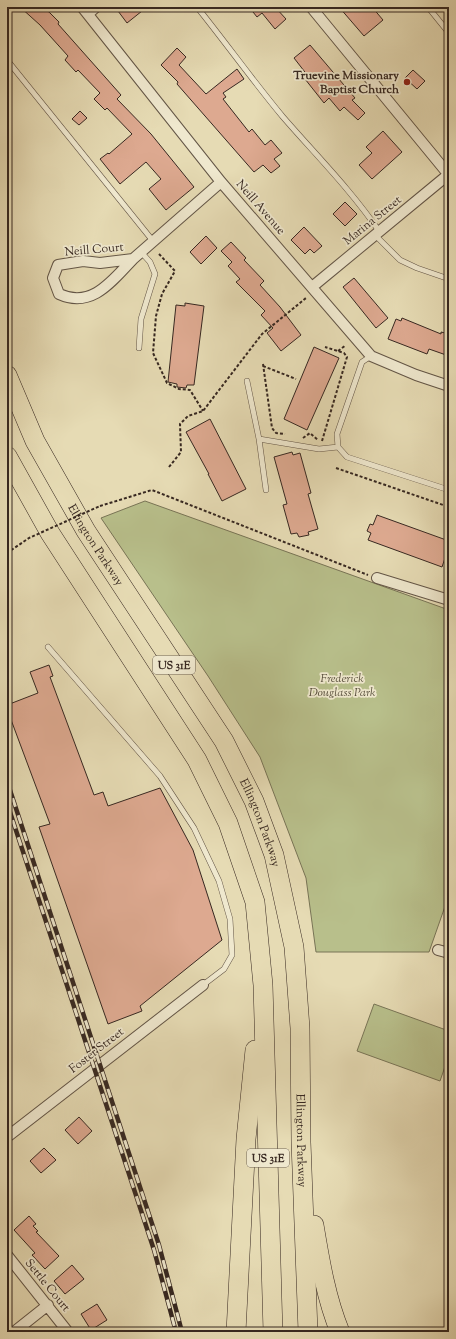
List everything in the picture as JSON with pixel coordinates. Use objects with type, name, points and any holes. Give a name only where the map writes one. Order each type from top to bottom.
[{"type":"highway","name":"Ellington Parkway","points":[[7,375],[35,441],[86,531],[224,741],[254,801],[274,855],[294,947],[300,1028],[301,1142],[308,1332]]},
{"type":"highway","name":"US 31E","points":[[7,456],[50,533],[197,760],[228,823],[254,902],[263,985],[273,1332]]},
{"type":"highway","points":[[236,1332],[246,1139],[263,985]]},
{"type":"highway","points":[[301,1142],[320,1259],[332,1312],[340,1332]]},
{"type":"street","points":[[85,10],[96,7]]},
{"type":"street","points":[[311,7],[449,175]]},
{"type":"street","name":"Neill Avenue","points":[[85,10],[221,182],[371,356],[416,375],[449,386]]},
{"type":"street","name":"Marina Street","points":[[312,287],[449,175]]},
{"type":"street","name":"Neill Court","points":[[133,259],[100,263],[83,261],[58,265],[53,278],[59,294],[69,299],[79,299],[103,290],[133,259],[221,182]]},
{"type":"street","points":[[376,578],[449,600]]},
{"type":"street","points":[[438,950],[449,953]]},
{"type":"street","name":"Foster Street","points":[[7,1137],[203,985]]},
{"type":"street","name":"Settle Court","points":[[7,1255],[68,1332]]},
{"type":"street","points":[[14,1332],[48,1305]]},
{"type":"lane","points":[[197,7],[284,117],[360,205],[377,233],[400,260],[417,268],[449,279]]},
{"type":"lane","points":[[428,7],[449,33]]},
{"type":"lane","points":[[7,60],[153,241]]},
{"type":"lane","points":[[138,348],[141,319],[155,274],[150,262],[141,252]]},
{"type":"lane","points":[[371,356],[362,362],[338,434],[338,447],[347,457],[449,490]]},
{"type":"lane","points":[[248,381],[259,439],[266,490]]},
{"type":"lane","points":[[259,439],[319,449],[338,447]]},
{"type":"lane","points":[[48,647],[160,776],[194,828],[219,881],[230,919],[232,955],[224,969],[203,985]]},
{"type":"path","points":[[159,254],[175,271],[162,294],[156,316],[153,353],[167,383],[179,389],[190,390],[203,411]]},
{"type":"path","points":[[169,467],[181,452],[180,424],[188,416],[203,411],[262,334],[306,298]]},
{"type":"path","points":[[338,351],[346,345]]},
{"type":"path","points":[[296,437],[303,438],[310,433],[316,440],[321,441],[347,357],[338,351],[325,347]]},
{"type":"path","points":[[290,435],[276,432],[272,428],[263,365],[296,379]]},
{"type":"path","points":[[336,468],[449,507]]},
{"type":"path","points":[[7,553],[36,535],[100,506],[152,490],[376,578]]},
{"type":"green space","name":"Frederick Douglass Park","points":[[145,501],[449,610],[449,895],[429,952],[316,952],[306,878],[260,757],[208,676],[101,518]]},
{"type":"green space","points":[[374,1004],[449,1031],[449,1055],[440,1081],[357,1051]]},
{"type":"building","points":[[20,7],[43,7],[59,22],[58,24],[121,95],[117,99],[151,134],[194,187],[166,210],[149,189],[161,179],[146,162],[120,184],[100,159],[108,153],[109,154],[132,134],[107,108],[105,110],[94,99],[100,93],[78,70],[76,72],[65,60],[68,56],[40,25]]},
{"type":"building","points":[[115,7],[147,7],[127,23]]},
{"type":"building","points":[[249,7],[275,7],[286,19],[275,29],[262,13],[257,17]]},
{"type":"building","points":[[339,7],[372,7],[383,20],[364,36]]},
{"type":"building","points":[[310,45],[355,98],[352,100],[365,113],[358,120],[344,107],[340,111],[329,98],[324,103],[305,79],[308,76],[294,58]]},
{"type":"building","points":[[177,48],[186,57],[179,65],[206,94],[237,69],[244,79],[223,93],[226,97],[223,99],[249,132],[252,129],[265,145],[271,140],[282,153],[274,159],[280,166],[271,173],[263,165],[254,172],[177,84],[178,82],[161,65]]},
{"type":"building","points":[[413,70],[425,81],[417,89],[405,78]]},
{"type":"building","points":[[80,111],[87,118],[79,125],[72,119]]},
{"type":"building","points":[[383,131],[402,152],[372,179],[359,165],[372,153],[366,147]]},
{"type":"building","points":[[345,202],[357,214],[345,226],[333,214]]},
{"type":"building","points":[[304,227],[322,246],[314,253],[310,249],[305,254],[291,240]]},
{"type":"building","points":[[206,236],[217,248],[201,264],[190,252]]},
{"type":"building","points":[[231,242],[246,258],[244,260],[264,281],[260,285],[280,307],[301,335],[281,351],[267,333],[273,328],[261,315],[265,311],[236,282],[240,279],[228,266],[232,262],[221,251]]},
{"type":"building","points":[[354,278],[388,318],[376,328],[343,287]]},
{"type":"building","points":[[185,303],[204,306],[194,385],[187,385],[186,388],[177,387],[177,384],[168,382],[176,305],[185,306]]},
{"type":"building","points":[[402,318],[441,334],[441,332],[449,334],[449,356],[429,349],[427,354],[388,339],[396,319],[401,321]]},
{"type":"building","points":[[314,347],[339,358],[307,430],[284,419]]},
{"type":"building","points":[[210,419],[246,489],[222,501],[186,432]]},
{"type":"building","points":[[292,452],[293,455],[300,453],[311,493],[308,494],[318,529],[308,532],[309,535],[299,537],[297,533],[291,534],[283,505],[287,504],[274,457]]},
{"type":"building","points":[[377,515],[449,541],[449,559],[445,558],[442,567],[368,540],[371,533],[367,531],[370,524],[373,525]]},
{"type":"building","points":[[49,665],[53,676],[50,677],[94,795],[103,792],[108,806],[160,788],[193,850],[222,940],[140,1006],[142,1011],[108,1024],[39,827],[50,824],[7,709],[7,705],[38,693],[30,672]]},
{"type":"building","points":[[79,1117],[92,1131],[78,1144],[65,1130]]},
{"type":"building","points":[[44,1148],[56,1160],[41,1173],[30,1161]]},
{"type":"building","points":[[29,1216],[36,1224],[33,1226],[38,1231],[36,1232],[59,1256],[45,1269],[32,1255],[35,1253],[14,1230]]},
{"type":"building","points":[[72,1265],[84,1279],[65,1294],[54,1281]]},
{"type":"building","points":[[97,1304],[107,1320],[91,1330],[81,1314]]},
{"type":"railway","points":[[7,781],[159,1245],[182,1332]]},
{"type":"railway","points":[[7,803],[154,1250],[176,1332]]},
{"type":"place","name":"Truevine Missionary Baptist Church","points":[[407,82]]}]
